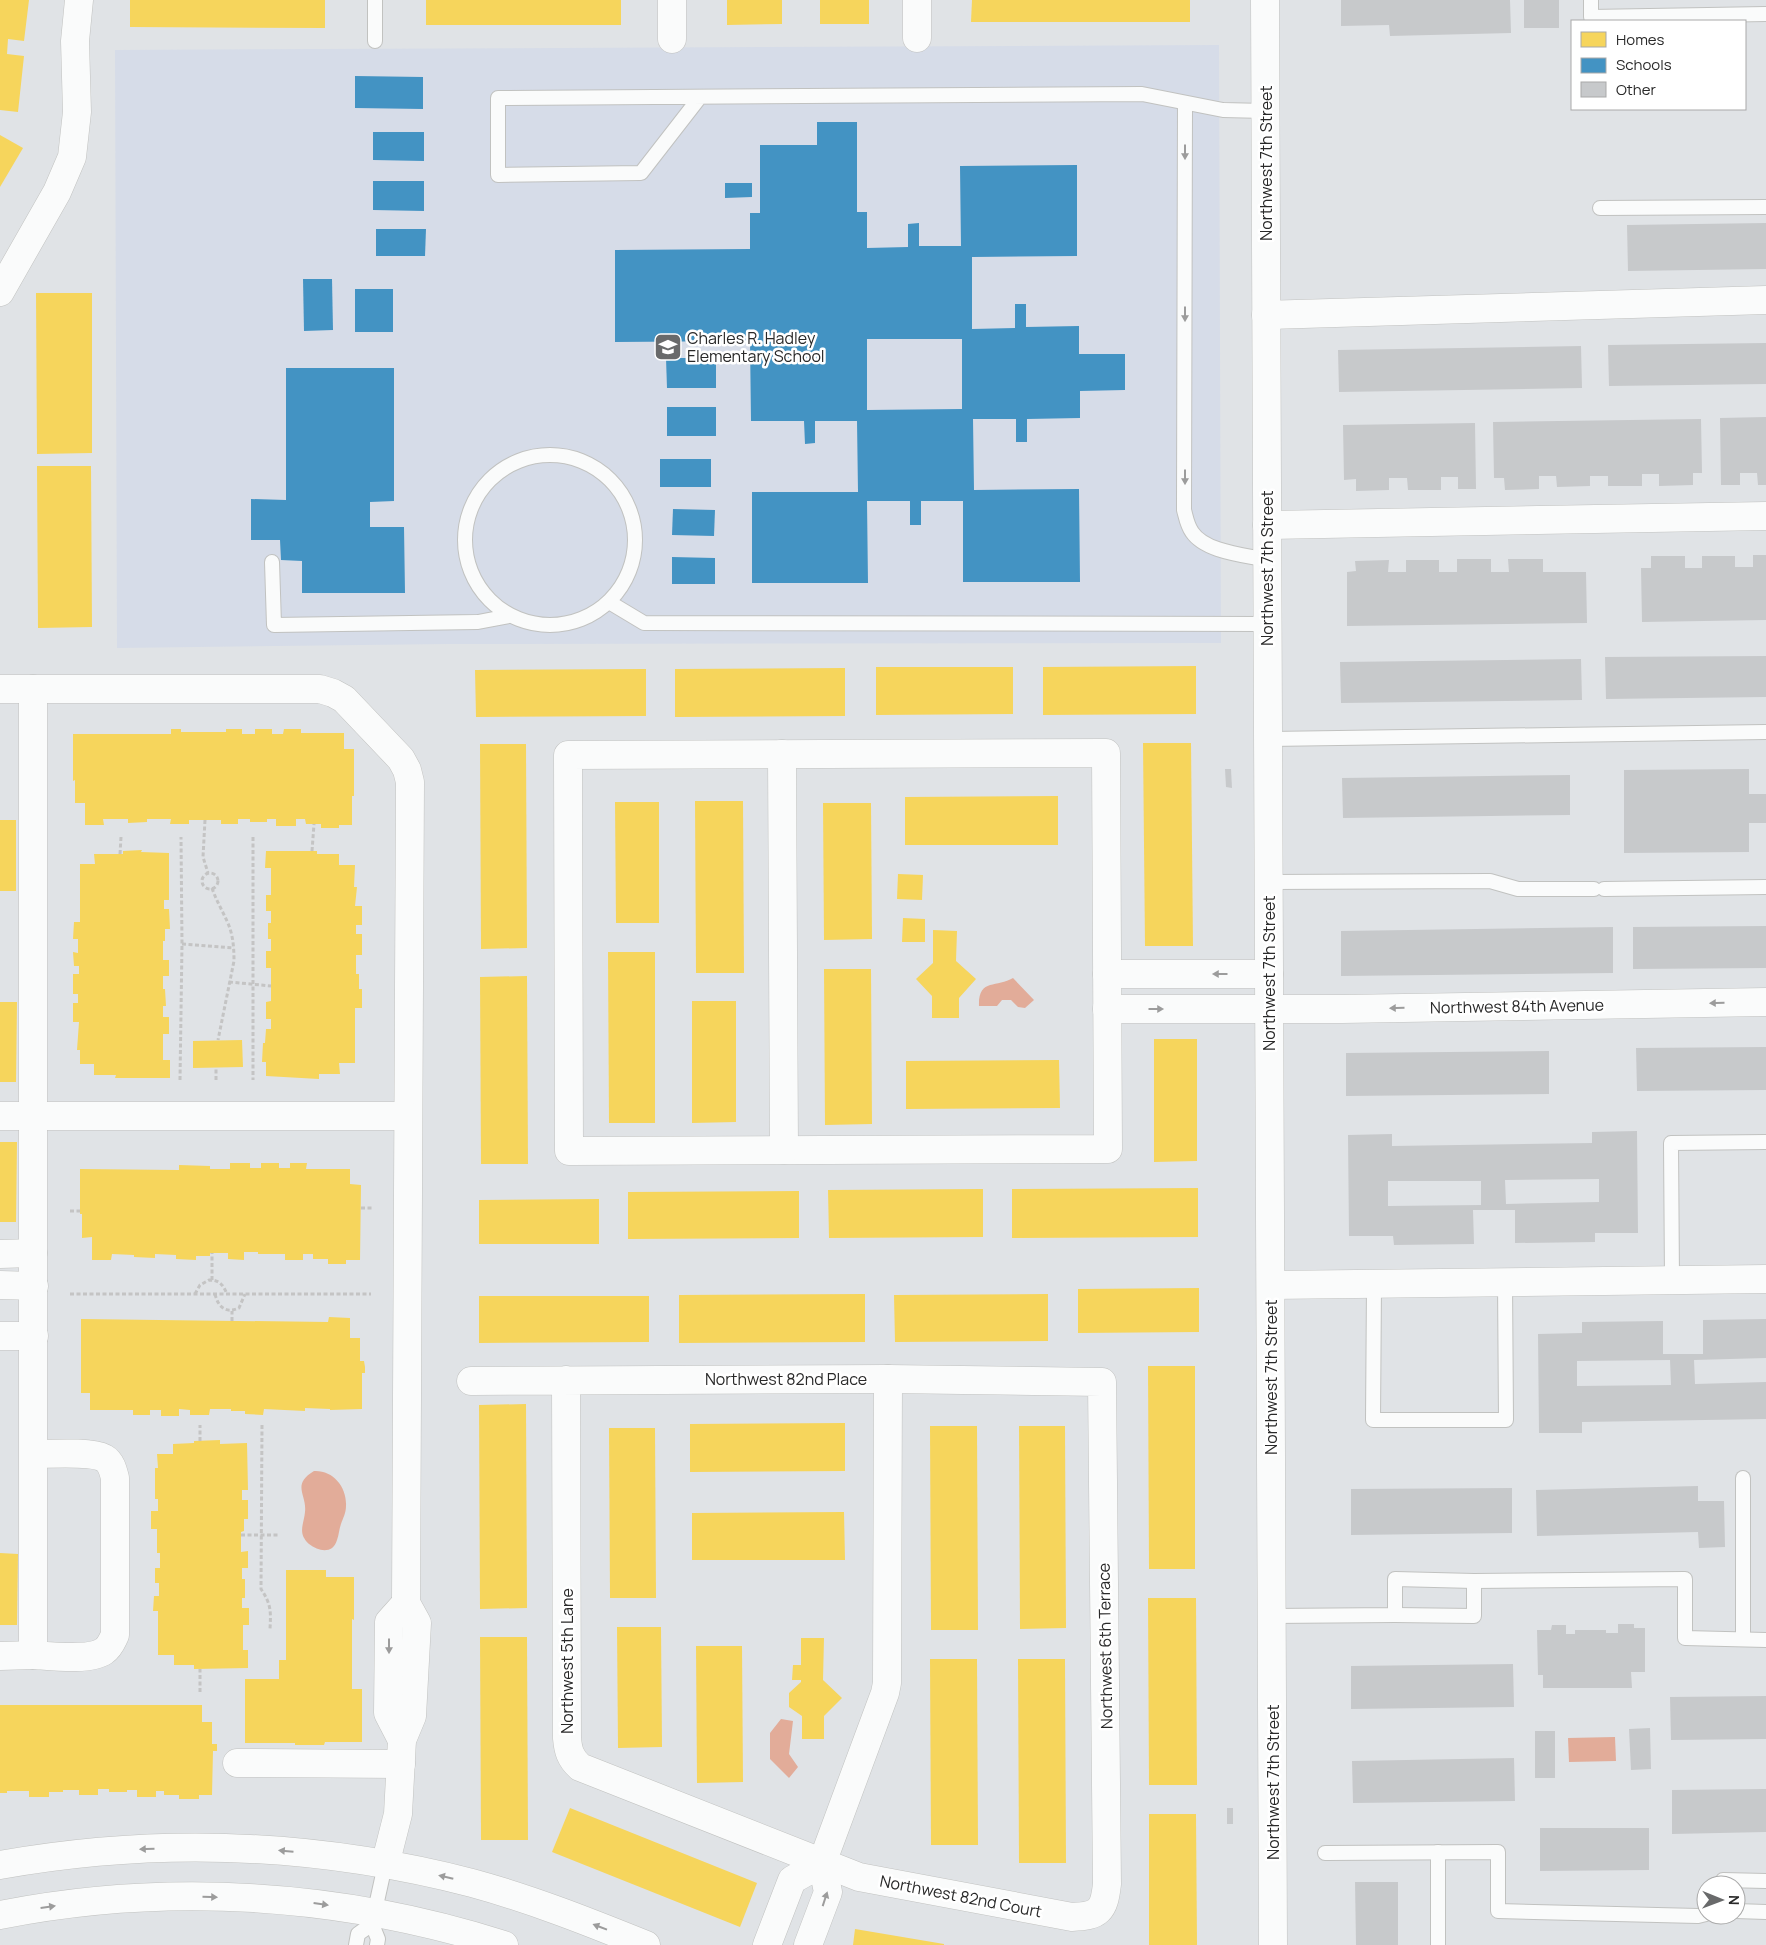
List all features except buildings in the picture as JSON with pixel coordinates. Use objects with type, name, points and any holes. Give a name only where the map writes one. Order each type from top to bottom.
[{"type":"street","points":[[0,292],[57,192],[72,157],[77,112],[75,40],[79,0]]},
{"type":"street","points":[[672,0],[672,39]]},
{"type":"street","points":[[917,38],[918,0]]},
{"type":"street","name":"Northwest 7th Street","points":[[1265,0],[1273,1945]]},
{"type":"street","points":[[1266,315],[1766,300]]},
{"type":"street","points":[[1267,525],[1766,516]]},
{"type":"street","points":[[0,689],[320,689],[334,693],[344,699],[396,753],[407,770],[410,782],[406,1604],[417,1623],[412,1716],[402,1752],[398,1814],[385,1865]]},
{"type":"street","points":[[33,689],[33,1656]]},
{"type":"street","points":[[1106,753],[1108,1149],[569,1151],[568,755],[782,754],[1106,753]]},
{"type":"street","points":[[782,754],[784,1150]]},
{"type":"street","points":[[1107,974],[1269,974]]},
{"type":"street","name":"Northwest 84th Avenue","points":[[1107,1009],[1269,1009],[1766,1002]]},
{"type":"street","points":[[0,1116],[407,1116]]},
{"type":"street","points":[[0,1254],[33,1253]]},
{"type":"street","points":[[1271,1285],[1766,1279]]},
{"type":"street","points":[[0,1285],[34,1286]]},
{"type":"street","points":[[0,1336],[34,1336]]},
{"type":"street","points":[[808,1945],[828,1892],[822,1863],[885,1694],[887,1683],[888,1379]]},
{"type":"street","name":"Northwest 82nd Place","points":[[471,1381],[888,1379],[1102,1382]]},
{"type":"street","name":"Northwest 5th Lane","points":[[566,1380],[566,1738],[568,1750],[574,1762],[585,1769],[822,1863]]},
{"type":"street","name":"Northwest 6th Terrace","points":[[1101,1909],[1106,1896],[1107,1884],[1102,1382]]},
{"type":"street","points":[[0,1656],[91,1656],[102,1652],[110,1645],[115,1635],[115,1478],[111,1466],[104,1458],[93,1454],[34,1454]]},
{"type":"street","points":[[237,1763],[402,1752]]},
{"type":"street","points":[[0,1865],[100,1851],[196,1848],[289,1851],[385,1865],[472,1883],[521,1898],[646,1945]]},
{"type":"street","points":[[767,1945],[792,1880],[822,1863]]},
{"type":"street","name":"Northwest 82nd Court","points":[[822,1863],[859,1877],[1072,1917],[1094,1914],[1101,1909]]},
{"type":"street","points":[[0,1915],[66,1905],[160,1897],[255,1898],[300,1902],[373,1918],[436,1926],[504,1945]]},
{"type":"lane","points":[[375,0],[375,41]]},
{"type":"lane","points":[[1591,0],[1591,16],[1766,14]]},
{"type":"lane","points":[[700,97],[642,173],[498,174],[498,98],[1142,94],[1223,110],[1266,111]]},
{"type":"lane","points":[[1185,103],[1186,516],[1191,531],[1205,544],[1225,551],[1267,560]]},
{"type":"lane","points":[[1600,208],[1766,207]]},
{"type":"lane","points":[[540,455],[561,455],[582,460],[600,471],[616,485],[627,504],[634,524],[635,545],[632,566],[623,586],[609,602],[592,615],[565,624],[551,626],[529,624],[509,616],[492,603],[478,586],[469,567],[465,546],[466,524],[473,504],[485,485],[500,471],[519,461],[540,455]]},
{"type":"lane","points":[[272,562],[274,625],[478,622],[509,616]]},
{"type":"lane","points":[[609,602],[644,622],[1268,624]]},
{"type":"lane","points":[[1268,739],[1766,732]]},
{"type":"lane","points":[[1268,882],[1490,881],[1518,889],[1766,887]]},
{"type":"lane","points":[[1672,1279],[1671,1143],[1766,1142]]},
{"type":"lane","points":[[1374,1285],[1373,1420],[1506,1420],[1505,1281]]},
{"type":"lane","points":[[1743,1478],[1744,1639]]},
{"type":"lane","points":[[1395,1615],[1395,1579],[1474,1581],[1685,1579],[1685,1638],[1766,1640]]},
{"type":"lane","points":[[1272,1616],[1474,1616],[1474,1581]]},
{"type":"lane","points":[[1438,1852],[1438,1945]]},
{"type":"lane","points":[[1325,1853],[1498,1852],[1498,1911],[1696,1914]]},
{"type":"lane","points":[[377,1945],[378,1939],[373,1918],[385,1865]]},
{"type":"lane","points":[[1746,1881],[1766,1881]]},
{"type":"lane","points":[[1746,1911],[1766,1912]]},
{"type":"lane","points":[[356,1945],[358,1934],[373,1918]]},
{"type":"path","points":[[205,820],[203,857],[208,873]]},
{"type":"path","points":[[312,851],[314,824]]},
{"type":"path","points":[[120,837],[120,854]]},
{"type":"path","points":[[180,1080],[181,837]]},
{"type":"path","points":[[253,837],[253,1080]]},
{"type":"path","points":[[208,873],[213,873],[218,880],[212,888],[207,888],[202,883],[204,876],[208,873]]},
{"type":"path","points":[[212,888],[230,928],[234,948],[234,961],[218,1040]]},
{"type":"path","points":[[182,944],[234,948]]},
{"type":"path","points":[[229,982],[271,986]]},
{"type":"path","points":[[216,1067],[216,1080]]},
{"type":"path","points":[[361,1208],[372,1208]]},
{"type":"path","points":[[70,1211],[80,1211]]},
{"type":"path","points":[[212,1253],[212,1280]]},
{"type":"path","points":[[196,1294],[200,1285],[212,1280],[218,1281],[223,1285],[227,1294]]},
{"type":"path","points":[[70,1294],[371,1294]]},
{"type":"path","points":[[215,1294],[221,1306],[227,1311],[239,1308],[245,1294]]},
{"type":"path","points":[[232,1311],[232,1321]]},
{"type":"path","points":[[200,1425],[200,1440]]},
{"type":"path","points":[[262,1425],[261,1589],[271,1609],[270,1629]]},
{"type":"path","points":[[241,1535],[280,1535]]},
{"type":"path","points":[[200,1669],[200,1692]]},
{"type":"shaded area","name":"Charles R. Hadley Elementary School","points":[[1219,45],[1221,643],[448,644],[117,648],[115,50]]},
{"type":"shaded area","points":[[1013,978],[1034,1000],[1025,1008],[1018,1007],[1011,1000],[1002,1000],[997,1006],[979,1006],[980,997],[985,987]]},
{"type":"shaded area","points":[[314,1471],[327,1473],[338,1481],[346,1499],[346,1511],[337,1540],[335,1545],[329,1550],[317,1549],[309,1544],[302,1532],[305,1506],[302,1485],[307,1476]]},
{"type":"shaded area","points":[[781,1719],[793,1721],[789,1754],[798,1767],[789,1778],[770,1759],[770,1733]]},
{"type":"shaded area","points":[[1615,1737],[1616,1761],[1569,1762],[1568,1738]]},
{"type":"place","name":"Charles R. Hadley Elementary School","points":[[668,347]]}]
